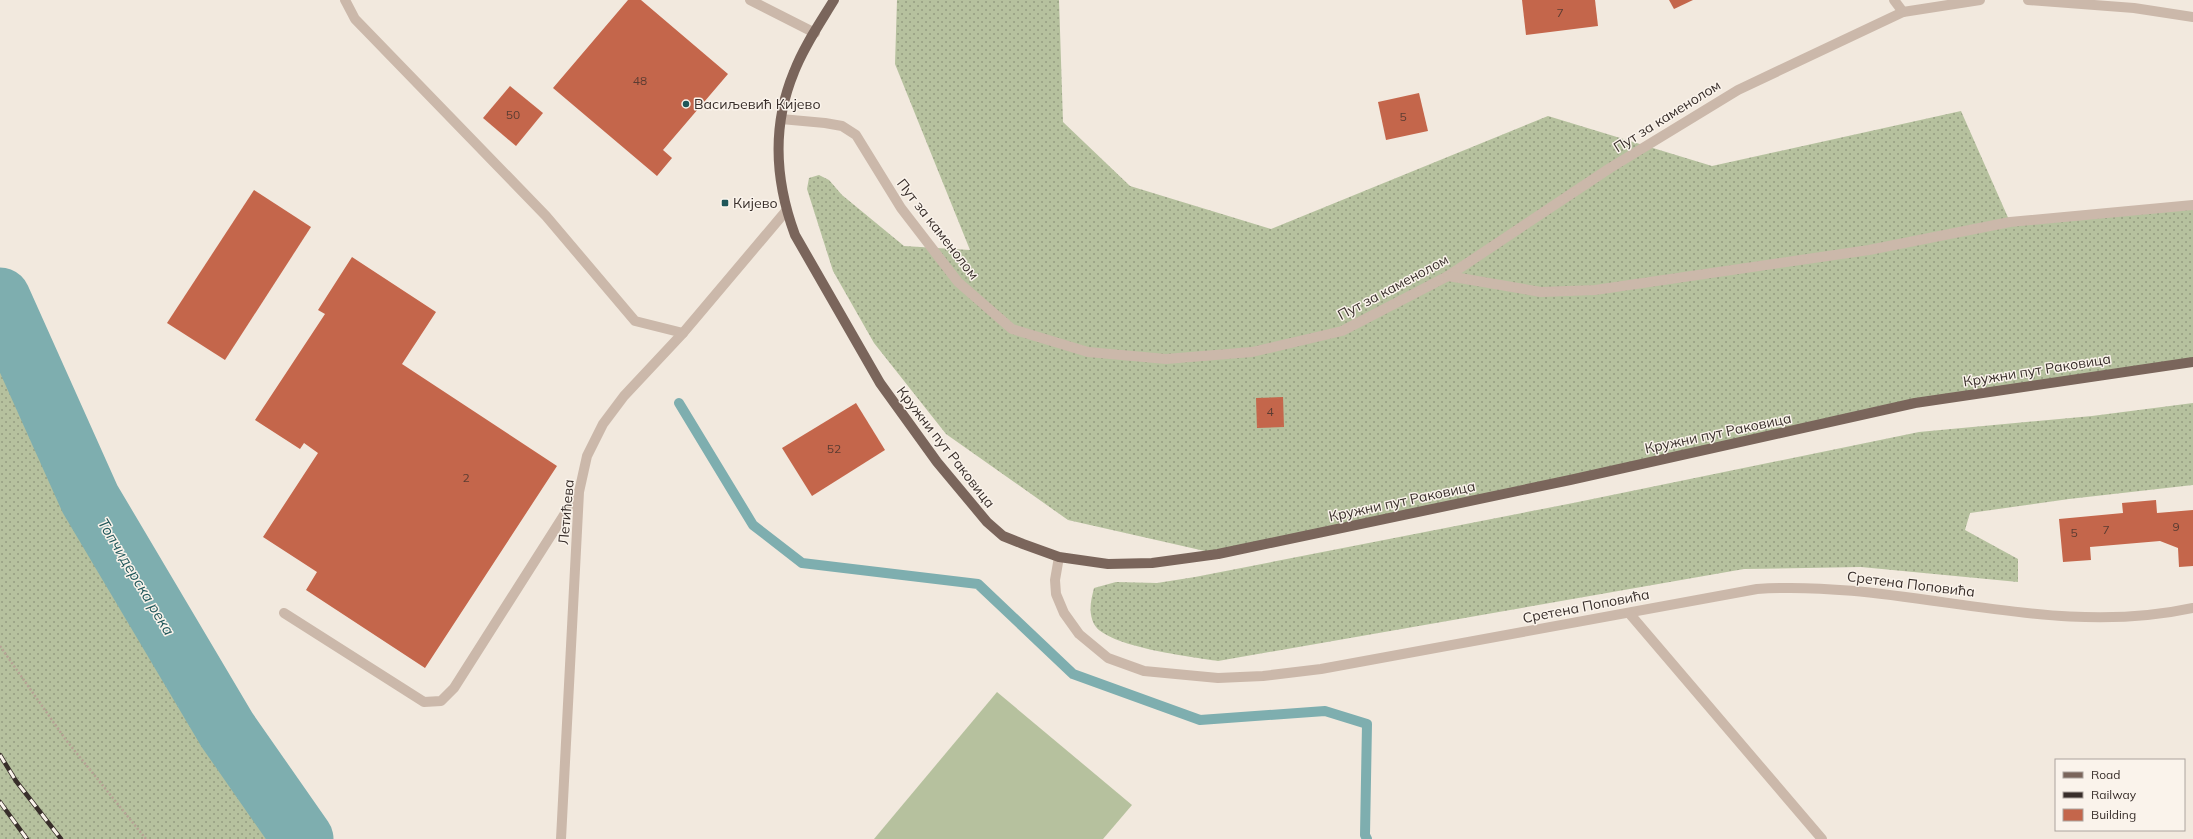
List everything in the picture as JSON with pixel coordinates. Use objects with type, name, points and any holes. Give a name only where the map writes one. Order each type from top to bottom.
[{"type":"main road","name":"Кружни пут Раковица","points":[[834,0],[814,33],[794,72],[781,119],[778,166],[786,211],[795,235],[880,383],[937,462],[987,522],[1003,536],[1059,557],[1115,564],[1152,563],[1218,554],[1578,478],[1915,404],[2193,362]]},
{"type":"street","points":[[344,0],[355,19],[546,216],[636,320],[683,333]]},
{"type":"street","points":[[750,0],[814,33]]},
{"type":"street","points":[[1894,0],[1903,12]]},
{"type":"street","name":"Пут за каменолом","points":[[781,119],[842,126],[856,136],[901,208],[958,282],[1012,329],[1088,352],[1166,359],[1252,352],[1342,331],[1448,276],[1610,168],[1738,90],[1903,12],[1980,0]]},
{"type":"street","points":[[2028,0],[2134,8],[2193,17]]},
{"type":"street","points":[[1448,276],[1541,292],[1595,290],[1869,250],[2010,222],[2193,205]]},
{"type":"street","name":"Летићева","points":[[561,839],[579,492],[587,456],[603,424],[624,396],[683,333],[786,211]]},
{"type":"street","points":[[284,613],[424,702],[441,701],[454,688],[579,492]]},
{"type":"street","name":"Сретена Поповића","points":[[1059,557],[1055,580],[1056,594],[1064,613],[1079,634],[1108,658],[1144,671],[1218,678],[1263,676],[1321,669],[1629,613],[1729,593],[1784,587],[1843,589],[2050,616],[2116,617],[2162,614],[2193,608]]},
{"type":"street","points":[[1629,613],[1822,839]]},
{"type":"path","points":[[0,646],[66,740],[146,839]]},
{"type":"green space","points":[[897,0],[1059,0],[1063,122],[1130,186],[1271,229],[1548,116],[1712,166],[1961,111],[2010,222],[2193,209],[2193,362],[1915,403],[1218,554],[1068,520],[946,434],[874,343],[833,271],[807,189],[809,178],[819,175],[829,180],[842,195],[904,246],[970,250],[895,64]]},
{"type":"green space","points":[[0,347],[6,363],[195,697],[280,839],[0,839]]},
{"type":"green space","points":[[2193,403],[2193,485],[2069,499],[1970,513],[1965,530],[2018,559],[2018,582],[1861,567],[1744,569],[1218,661],[1151,650],[1115,639],[1102,632],[1094,624],[1091,615],[1091,602],[1094,588],[1116,582],[1157,583],[1195,577],[1573,503],[1919,432],[2092,416]]},
{"type":"green space","points":[[997,692],[1132,805],[1103,839],[874,839]]},
{"type":"building","points":[[628,0],[641,0],[728,74],[663,150],[672,158],[657,176],[553,88]]},
{"type":"building","points":[[1522,0],[1595,0],[1598,26],[1526,35]]},
{"type":"building","points":[[1669,0],[1693,0],[1674,9]]},
{"type":"building","points":[[510,86],[543,113],[516,146],[483,118]]},
{"type":"building","points":[[1419,93],[1428,131],[1386,140],[1378,102]]},
{"type":"building","points":[[254,190],[311,227],[225,360],[167,323]]},
{"type":"building","points":[[352,257],[436,312],[402,364],[557,466],[425,668],[306,590],[317,572],[263,537],[318,453],[304,443],[300,449],[255,420],[325,314],[318,310]]},
{"type":"building","points":[[1283,397],[1284,427],[1257,428],[1256,398]]},
{"type":"building","points":[[856,403],[885,450],[812,496],[782,448]]},
{"type":"building","points":[[2156,500],[2157,513],[2193,510],[2193,566],[2179,567],[2178,548],[2160,541],[2090,547],[2091,560],[2063,562],[2059,519],[2123,513],[2122,503]]},
{"type":"waterway","name":"Топчидерска река","points":[[0,298],[90,499],[227,730],[303,839]]},
{"type":"waterway","points":[[679,403],[753,525],[802,563],[978,584],[1073,674],[1200,720],[1325,711],[1367,724],[1365,835],[1367,839]]},
{"type":"railway","points":[[0,755],[16,781],[61,839]]},
{"type":"railway","points":[[0,802],[27,839]]},
{"type":"place","name":"Васиљевић Кијево","points":[[686,104]]},
{"type":"place","name":"Кијево","points":[[725,203]]}]
